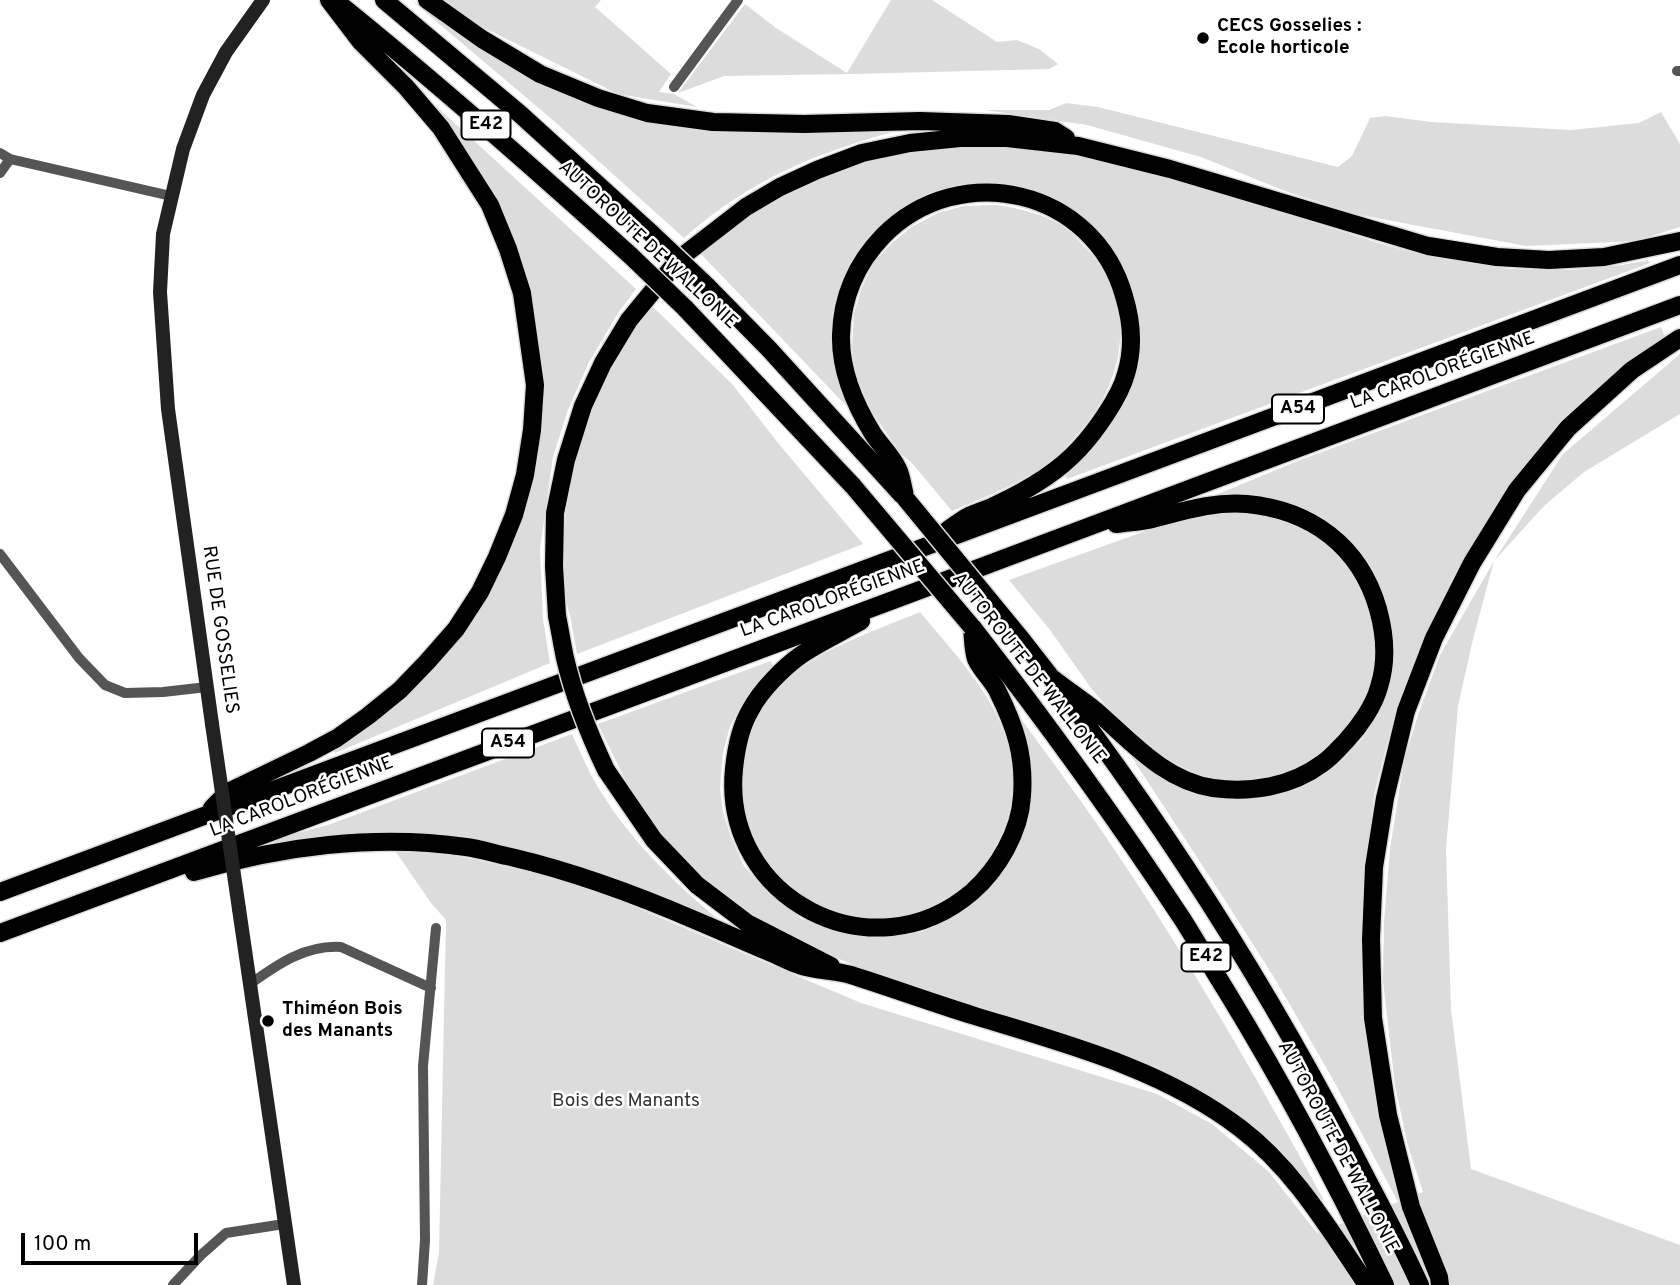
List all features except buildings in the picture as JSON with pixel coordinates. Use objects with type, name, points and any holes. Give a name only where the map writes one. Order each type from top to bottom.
[{"type":"highway","points":[[206,815],[228,792],[337,738],[368,716],[400,690],[456,629],[480,592],[514,515],[525,475],[532,430],[535,385],[522,293],[490,205],[441,128],[361,42],[329,0]]},
{"type":"highway","name":"AUTOROUTE DE WALLONIE","points":[[335,0],[498,136],[685,308],[853,486],[972,627],[984,655],[1028,698],[1103,801],[1184,922],[1253,1034],[1310,1136],[1385,1285]]},
{"type":"highway","name":"AUTOROUTE DE WALLONIE","points":[[384,0],[520,114],[652,234],[891,471],[906,499],[1052,678],[1128,782],[1211,905],[1280,1017],[1343,1133],[1420,1285]]},
{"type":"highway","points":[[427,0],[482,39],[540,74],[598,98],[647,113],[713,122],[804,124],[920,121],[1008,124],[1055,131],[1078,146]]},
{"type":"highway","points":[[1367,1285],[1336,1237],[1276,1161],[1240,1128],[1198,1099],[1141,1072],[1068,1045],[848,974],[747,923],[697,885],[654,840],[606,770],[574,693],[557,616],[554,566],[555,513],[566,460],[583,406],[603,363],[629,320],[680,258],[746,207],[780,187],[862,153],[910,143],[960,138],[1007,138],[1078,146],[1170,169],[1428,246],[1497,257],[1549,260],[1604,257],[1680,241]]},
{"type":"highway","points":[[891,471],[855,400],[844,370],[841,336],[845,302],[853,277],[872,247],[895,224],[920,208],[944,198],[971,192],[994,192],[1041,203],[1082,227],[1104,253],[1121,285],[1130,317],[1131,346],[1126,376],[1114,401],[1078,450],[1056,471],[996,505],[967,517],[915,551]]},
{"type":"highway","name":"LA CAROLORÉGIENNE","points":[[0,892],[1680,265]]},
{"type":"highway","name":"LA CAROLORÉGIENNE","points":[[0,933],[1680,305]]},
{"type":"highway","points":[[1440,1285],[1411,1207],[1388,1115],[1373,1018],[1371,939],[1374,867],[1385,798],[1406,711],[1434,638],[1472,563],[1517,490],[1568,428],[1632,370],[1680,338]]},
{"type":"highway","points":[[1052,678],[1158,765],[1188,781],[1212,788],[1266,789],[1302,777],[1326,762],[1358,729],[1379,690],[1384,668],[1384,634],[1367,578],[1348,550],[1305,519],[1276,509],[1247,504],[1219,504],[1181,510],[1147,520],[1079,530]]},
{"type":"highway","points":[[904,597],[802,655],[773,681],[751,708],[735,753],[733,800],[747,848],[775,887],[818,915],[843,924],[870,928],[911,924],[949,908],[983,883],[1007,846],[1022,798],[1022,764],[1016,732],[984,655]]},
{"type":"highway","points":[[113,891],[160,883],[214,866],[291,849],[380,842],[468,847],[568,871],[664,906],[800,966],[848,974]]},
{"type":"street","name":"RUE DE GOSSELIES","points":[[263,0],[226,51],[203,95],[183,149],[163,234],[160,292],[167,409],[294,1285]]},
{"type":"street","points":[[674,87],[738,0]]},
{"type":"street","points":[[0,173],[5,156],[171,196]]},
{"type":"street","points":[[0,554],[79,658],[104,685],[125,693],[207,687]]},
{"type":"street","points":[[422,1285],[425,1240],[423,1066],[436,928]]},
{"type":"street","points":[[250,984],[277,964],[304,951],[327,946],[341,947],[431,988]]},
{"type":"street","points":[[173,1285],[226,1233],[284,1224]]},
{"type":"green space","points":[[411,0],[513,69],[612,111],[904,129],[843,147],[760,183],[709,217],[684,238],[554,121]]},
{"type":"green space","points":[[435,0],[601,0],[595,7],[671,74],[659,92],[674,94],[697,107],[618,94],[456,14]]},
{"type":"green space","points":[[891,0],[932,0],[997,42],[1017,40],[1039,49],[1058,64],[1049,69],[724,76],[678,93],[745,4],[776,28],[847,73]]},
{"type":"green space","points":[[413,85],[636,289],[618,313],[588,364],[568,410],[553,457],[540,549],[543,619],[550,663],[335,753],[333,747],[434,665],[532,472],[524,277]]},
{"type":"green space","points":[[1066,103],[1098,107],[1338,167],[1352,156],[1370,118],[1385,116],[1431,122],[1571,130],[1639,123],[1661,112],[1680,144],[1680,227],[1636,241],[1526,246],[1355,214],[1285,191],[1201,157],[1087,125],[985,110],[1049,110]]},
{"type":"green space","points":[[970,145],[1054,151],[1109,162],[1165,176],[1423,255],[1509,269],[1569,270],[1648,260],[1650,263],[1067,479],[1064,472],[1136,360],[1112,253],[1031,193],[902,212],[838,309],[857,417],[700,253],[759,208],[785,193],[843,169],[922,149]]},
{"type":"green space","points":[[997,205],[1051,219],[1067,229],[1082,244],[1101,267],[1113,291],[1119,316],[1120,342],[1116,367],[1106,392],[1092,416],[1056,458],[1019,481],[952,511],[912,463],[900,453],[872,412],[856,376],[852,348],[854,313],[874,262],[913,226],[938,213],[963,206]]},
{"type":"green space","points":[[651,305],[733,385],[863,544],[577,654],[563,591],[562,563],[566,512],[574,464],[592,409],[609,370]]},
{"type":"green space","name":"Bois des Manants","points":[[1661,327],[1665,337],[1625,366],[1511,486],[1479,534],[1452,579],[1427,633],[1388,740],[1374,795],[1364,908],[1364,1020],[1382,1129],[1403,1200],[1423,1192],[1408,1146],[1395,1086],[1383,981],[1384,922],[1390,849],[1404,761],[1418,715],[1440,655],[1494,561],[1458,706],[1446,849],[1451,1009],[1471,1169],[1680,1245],[1680,1285],[433,1285],[439,1253],[446,920],[396,852],[436,853],[555,878],[621,901],[861,1003],[1157,1094],[1212,1124],[1269,1172],[1317,1233],[1398,1202],[1335,1083],[1275,979],[1131,756],[1163,779],[1198,794],[1224,797],[1314,779],[1342,760],[1363,738],[1378,713],[1388,679],[1392,647],[1389,616],[1375,577],[1360,554],[1316,516],[1294,505],[1260,498],[1213,496],[1300,460]]},
{"type":"green space","points":[[1680,354],[1680,414],[1584,472],[1544,506],[1494,561],[1563,454]]},
{"type":"green space","points":[[1244,513],[1276,517],[1308,530],[1350,565],[1365,591],[1373,616],[1376,648],[1373,681],[1361,712],[1319,758],[1292,772],[1266,780],[1238,783],[1197,774],[1155,753],[1118,720],[1009,580],[1154,528],[1204,515]]},
{"type":"green space","points":[[920,612],[975,680],[998,718],[1006,738],[1011,759],[1012,795],[1004,829],[988,859],[967,884],[939,903],[908,915],[874,918],[838,913],[795,891],[783,881],[764,857],[742,803],[740,772],[743,760],[762,708],[791,675],[825,653]]},
{"type":"green space","points":[[771,661],[773,666],[747,696],[730,726],[723,753],[720,788],[723,812],[744,866],[769,894],[802,919],[836,932],[865,936],[922,932],[964,909],[990,888],[1004,870],[1020,840],[1019,716],[1097,824],[1188,964],[1326,1204],[1272,1145],[1239,1116],[1190,1085],[1129,1057],[1029,1022],[884,977],[801,943],[751,913],[705,879],[675,850],[635,800],[598,724]]},
{"type":"green space","points":[[572,734],[603,796],[634,837],[668,875],[726,926],[409,836],[346,836],[242,851],[328,825]]},
{"type":"place","name":"CECS Gosselies : Ecole horticole","points":[[1203,38]]},
{"type":"place","name":"Thiméon Bois des Manants","points":[[268,1021]]}]
